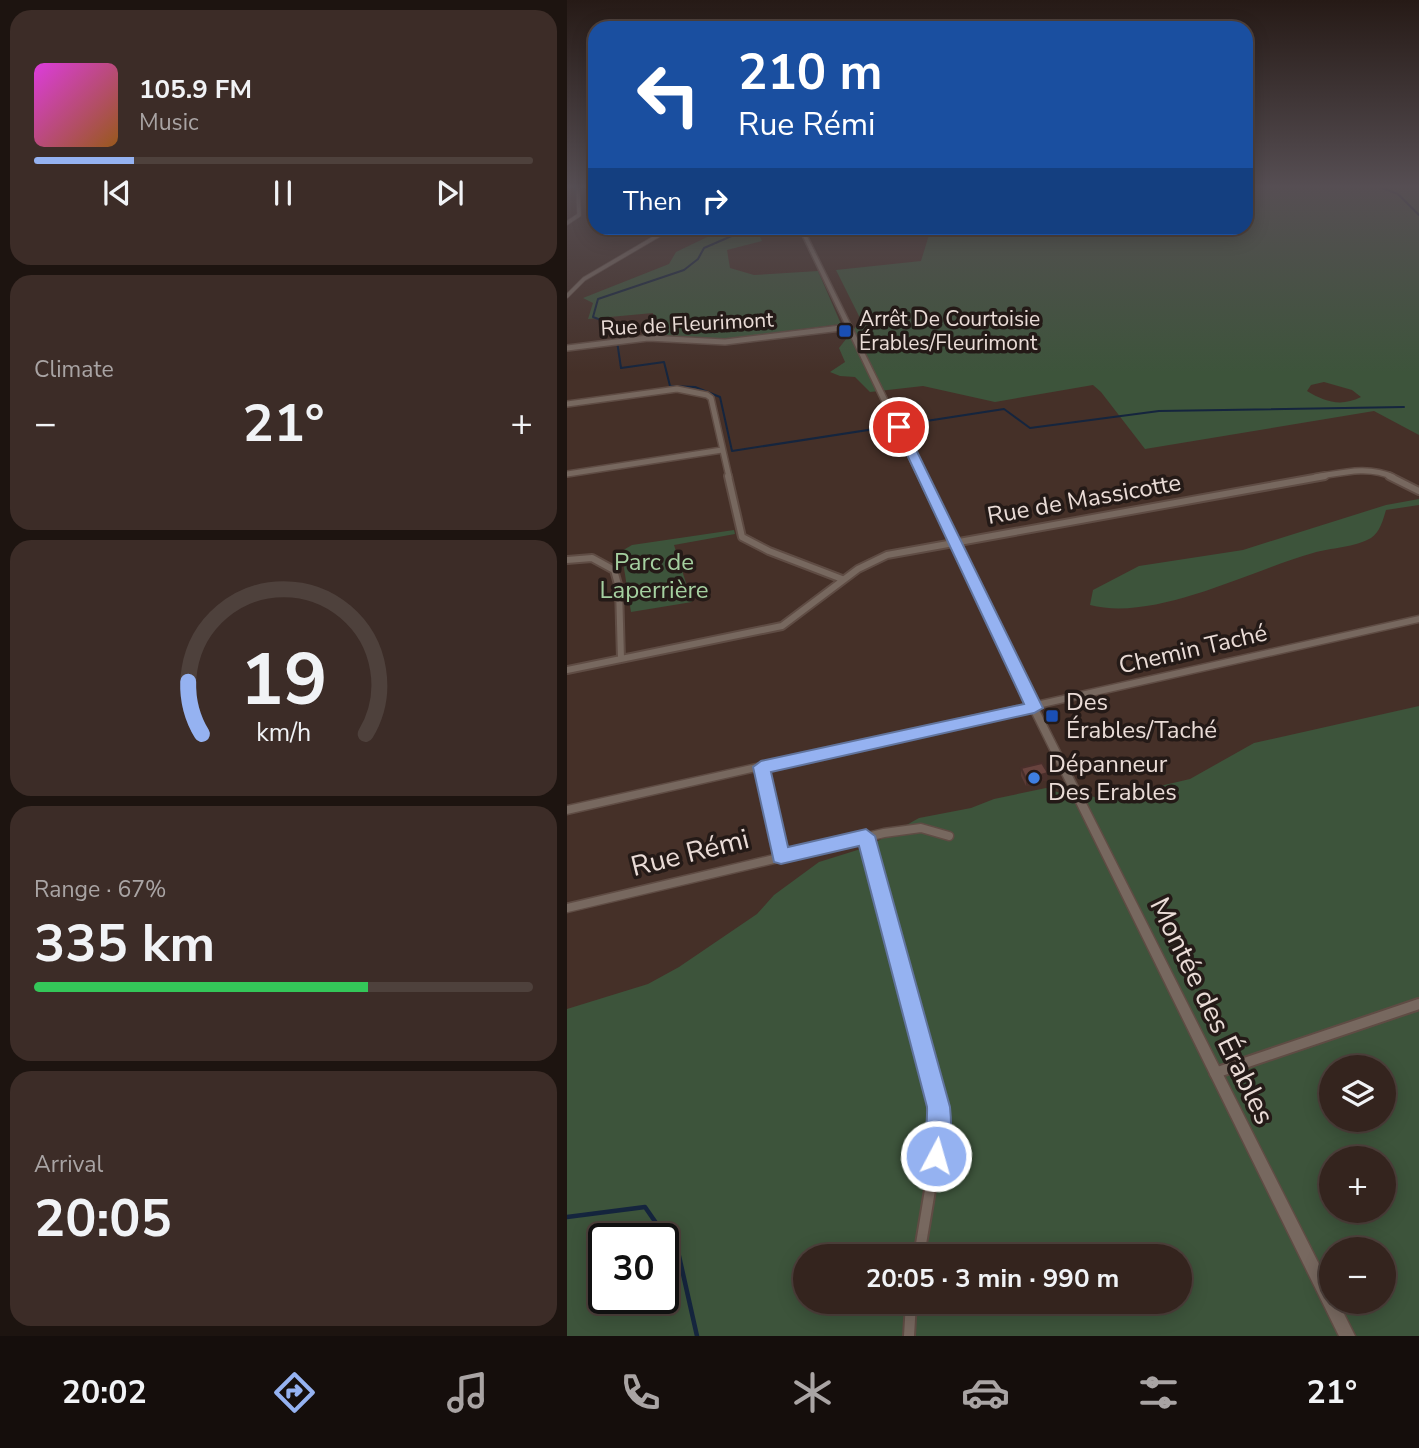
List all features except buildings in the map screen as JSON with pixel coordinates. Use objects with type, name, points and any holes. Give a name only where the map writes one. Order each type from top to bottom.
[{"type":"street","points":[[567,296],[584,279],[636,248]]},
{"type":"street","name":"Montée des Érables","points":[[811,248],[1034,708],[1347,1336]]},
{"type":"street","name":"Rue de Fleurimont","points":[[567,348],[648,338],[725,342],[849,327]]},
{"type":"street","points":[[567,404],[677,389],[703,393],[711,398],[742,537],[769,551],[842,579]]},
{"type":"street","points":[[567,474],[722,450]]},
{"type":"street","name":"Rue de Massicotte","points":[[567,670],[782,626],[801,615],[842,579],[870,561],[887,555],[1356,470],[1382,472],[1419,491]]},
{"type":"street","points":[[567,560],[592,558],[614,570],[619,588],[621,659]]},
{"type":"street","name":"Chemin Taché","points":[[567,810],[1034,708],[1419,619]]},
{"type":"street","points":[[761,767],[781,856]]},
{"type":"street","name":"Rue Rémi","points":[[567,908],[866,836],[921,828],[949,836]]},
{"type":"street","points":[[866,836],[939,1107],[940,1130],[921,1244]]},
{"type":"street","points":[[1215,1073],[1419,1004]]},
{"type":"street","points":[[909,1314],[909,1336]]},
{"type":"green space","points":[[684,248],[733,248],[727,250],[730,268],[754,275],[818,271],[841,324],[711,341],[641,336],[653,323],[653,313],[588,319],[593,303],[583,298],[669,264],[676,252]]},
{"type":"green space","points":[[925,248],[1419,248],[1419,435],[1374,411],[1145,449],[1093,385],[995,402],[923,386],[870,392],[855,377],[830,372],[845,362],[839,348],[861,320],[836,270],[921,261]],"holes":[[[1324,382],[1352,390],[1361,397],[1340,402],[1320,398],[1307,391],[1311,385]]]},
{"type":"green space","points":[[1419,499],[1419,505],[1386,510],[1377,533],[1358,543],[1313,553],[1172,601],[1143,607],[1090,605],[1093,590],[1139,566],[1243,550],[1386,505]]},
{"type":"green space","name":"Parc de Laperrière","points":[[734,530],[735,534],[674,545],[692,602],[631,612],[623,562],[613,556],[632,545]]},
{"type":"green space","points":[[1419,706],[1419,1336],[567,1336],[567,1009],[648,984],[679,967],[757,914],[774,895],[819,862],[867,847],[919,818],[971,808],[994,799],[1046,788],[1063,794],[1088,794],[1100,800],[1190,779],[1254,743]]},
{"type":"waterway","points":[[704,248],[698,259],[684,270],[598,299],[593,317],[617,326],[625,336],[617,341],[621,368],[664,362],[670,386],[695,387],[720,397],[732,451],[1004,409],[1030,428],[1159,411],[1404,407]]},
{"type":"waterway","points":[[567,1217],[645,1207],[679,1256],[697,1336]]},
{"type":"place","name":"Arrêt De Courtoisie Érables/Fleurimont","points":[[845,331]]},
{"type":"place","name":"Des Érables/Taché","points":[[1052,716]]},
{"type":"place","name":"Dépanneur Des Erables","points":[[1034,778]]},
{"type":"route","points":[[899,427],[1034,708],[761,767],[781,856],[866,836],[939,1107],[940,1130],[936,1156]]}]
